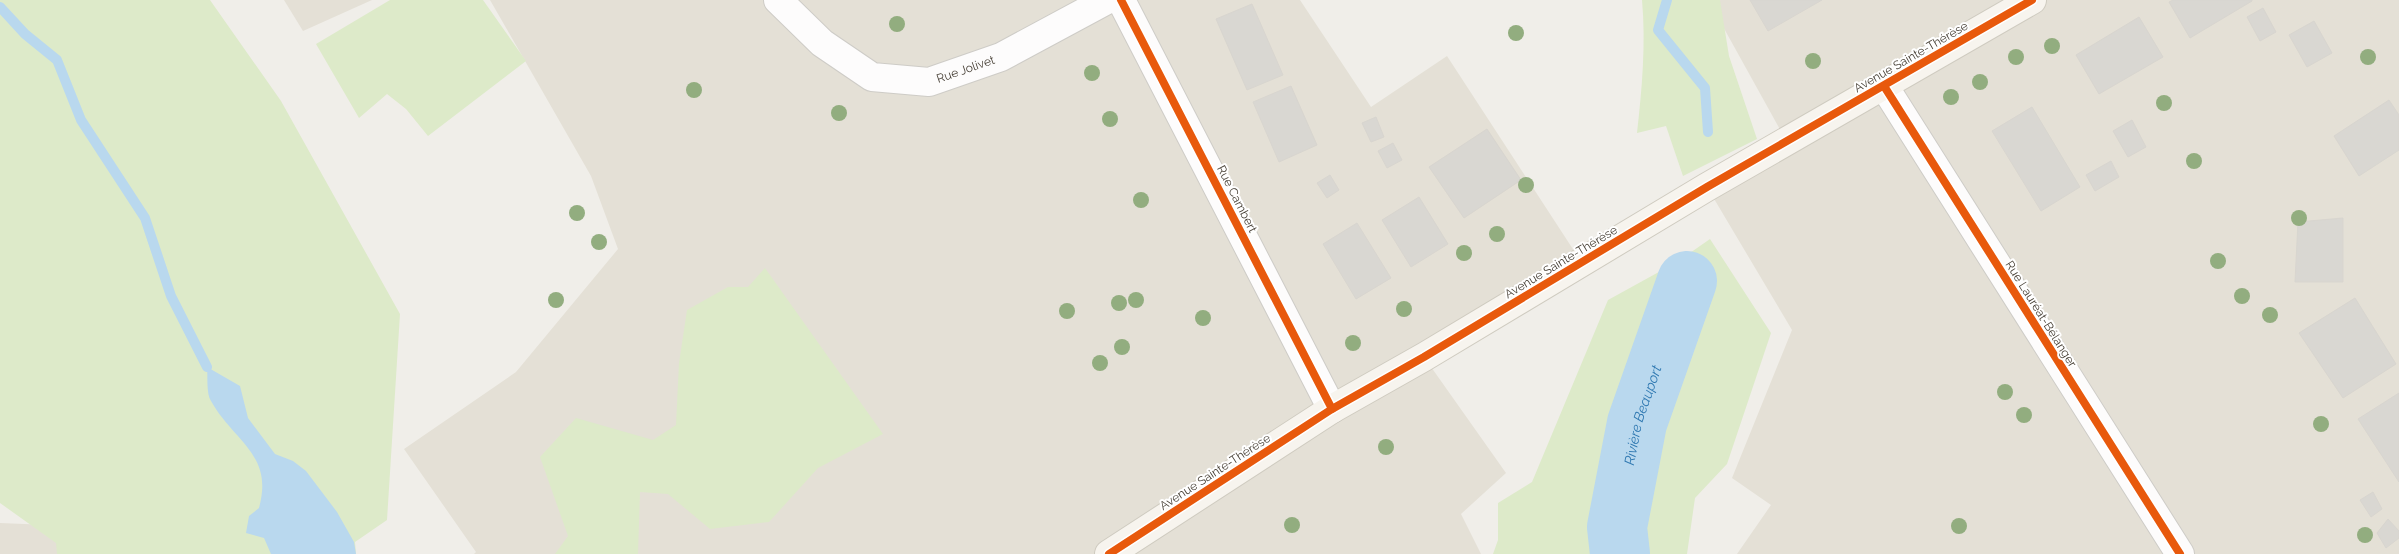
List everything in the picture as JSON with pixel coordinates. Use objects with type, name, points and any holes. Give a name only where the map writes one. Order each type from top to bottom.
[{"type":"street","name":"Rue Jolivet","points":[[778,0],[822,43],[872,77],[930,82],[1001,57],[1107,0]]},
{"type":"street","name":"Rue Cambert","points":[[1121,0],[1332,409]]},
{"type":"street","name":"Avenue Sainte-Thérèse","points":[[1109,554],[1332,409],[1424,357],[1707,188],[2032,0]]},
{"type":"street","name":"Rue Lauréat-Bélanger","points":[[1884,86],[2180,554]]},
{"type":"shaded area","points":[[284,0],[372,0],[303,31]]},
{"type":"shaded area","points":[[490,0],[1300,0],[1371,107],[1447,56],[1582,263],[1424,357],[1506,473],[1461,514],[1481,554],[474,554],[476,552],[404,449],[516,372],[618,249],[591,176]]},
{"type":"shaded area","points":[[1719,0],[2399,0],[2399,554],[1737,554],[1771,505],[1732,478],[1792,330],[1707,187],[1787,142],[1711,5]]},
{"type":"shaded area","points":[[0,523],[73,526],[75,554],[0,554]]},
{"type":"green space","points":[[0,0],[210,0],[281,101],[400,314],[387,520],[355,542],[356,554],[57,554],[56,543],[0,503]]},
{"type":"green space","points":[[390,0],[483,0],[526,61],[428,136],[406,109],[387,94],[359,118],[316,44]]},
{"type":"green space","points":[[1642,0],[1720,0],[1729,56],[1757,139],[1683,176],[1666,126],[1637,133],[1643,66]]},
{"type":"green space","points":[[1710,239],[1771,333],[1727,464],[1695,498],[1687,554],[1493,554],[1498,540],[1498,503],[1532,482],[1608,300],[1677,262]]},
{"type":"green space","points":[[765,268],[883,434],[818,468],[769,522],[710,529],[668,494],[640,492],[638,554],[555,554],[568,536],[540,457],[576,418],[653,440],[676,425],[679,363],[687,310],[728,287],[748,287]]},
{"type":"water","points":[[207,367],[240,386],[248,418],[275,454],[293,461],[306,471],[337,512],[354,542],[356,554],[271,554],[264,538],[246,533],[249,516],[259,508],[262,490],[261,474],[249,450],[220,415],[209,398]]},
{"type":"building","points":[[1750,0],[1822,0],[1768,31]]},
{"type":"building","points":[[2173,0],[2252,1],[2190,38],[2169,2]]},
{"type":"building","points":[[1252,4],[1283,75],[1247,90],[1216,19]]},
{"type":"building","points":[[2263,8],[2276,32],[2260,41],[2247,17]]},
{"type":"building","points":[[2139,17],[2163,57],[2099,94],[2076,55]]},
{"type":"building","points":[[2314,21],[2332,53],[2307,67],[2289,35]]},
{"type":"building","points":[[1291,86],[1317,145],[1279,162],[1253,102]]},
{"type":"building","points":[[2389,100],[2399,115],[2399,150],[2359,176],[2334,136]]},
{"type":"building","points":[[2032,107],[2080,187],[2041,211],[1992,131]]},
{"type":"building","points":[[1376,117],[1384,137],[1371,142],[1362,123]]},
{"type":"building","points":[[2132,120],[2146,147],[2128,157],[2113,131]]},
{"type":"building","points":[[1487,129],[1521,180],[1464,218],[1429,167]]},
{"type":"building","points":[[1393,143],[1402,160],[1387,168],[1378,151]]},
{"type":"building","points":[[2111,161],[2119,177],[2095,191],[2086,175]]},
{"type":"building","points":[[1330,175],[1339,190],[1327,198],[1317,183]]},
{"type":"building","points":[[1419,197],[1448,244],[1411,267],[1382,220]]},
{"type":"building","points":[[2343,218],[2343,282],[2295,282],[2298,222]]},
{"type":"building","points":[[1357,223],[1391,278],[1356,299],[1323,244]]},
{"type":"building","points":[[2355,298],[2396,364],[2343,398],[2299,333]]},
{"type":"building","points":[[2399,393],[2399,482],[2358,419]]},
{"type":"building","points":[[2373,492],[2382,509],[2371,517],[2360,500]]},
{"type":"building","points":[[2388,519],[2399,531],[2399,538],[2386,548],[2377,533]]},
{"type":"waterway","name":"Rivière Beauport","points":[[1667,0],[1658,30],[1705,88],[1708,132]]},
{"type":"waterway","points":[[0,7],[25,34],[57,60],[81,120],[145,218],[171,296],[207,367]]},
{"type":"waterway","name":"Rivière Beauport","points":[[1620,554],[1617,527],[1637,423],[1687,281]]},
{"type":"cycle path","points":[[1121,0],[1332,409]]},
{"type":"cycle path","points":[[1109,554],[1332,409],[1424,357],[1707,187],[2032,0]]},
{"type":"cycle path","points":[[1884,86],[2180,554]]}]
